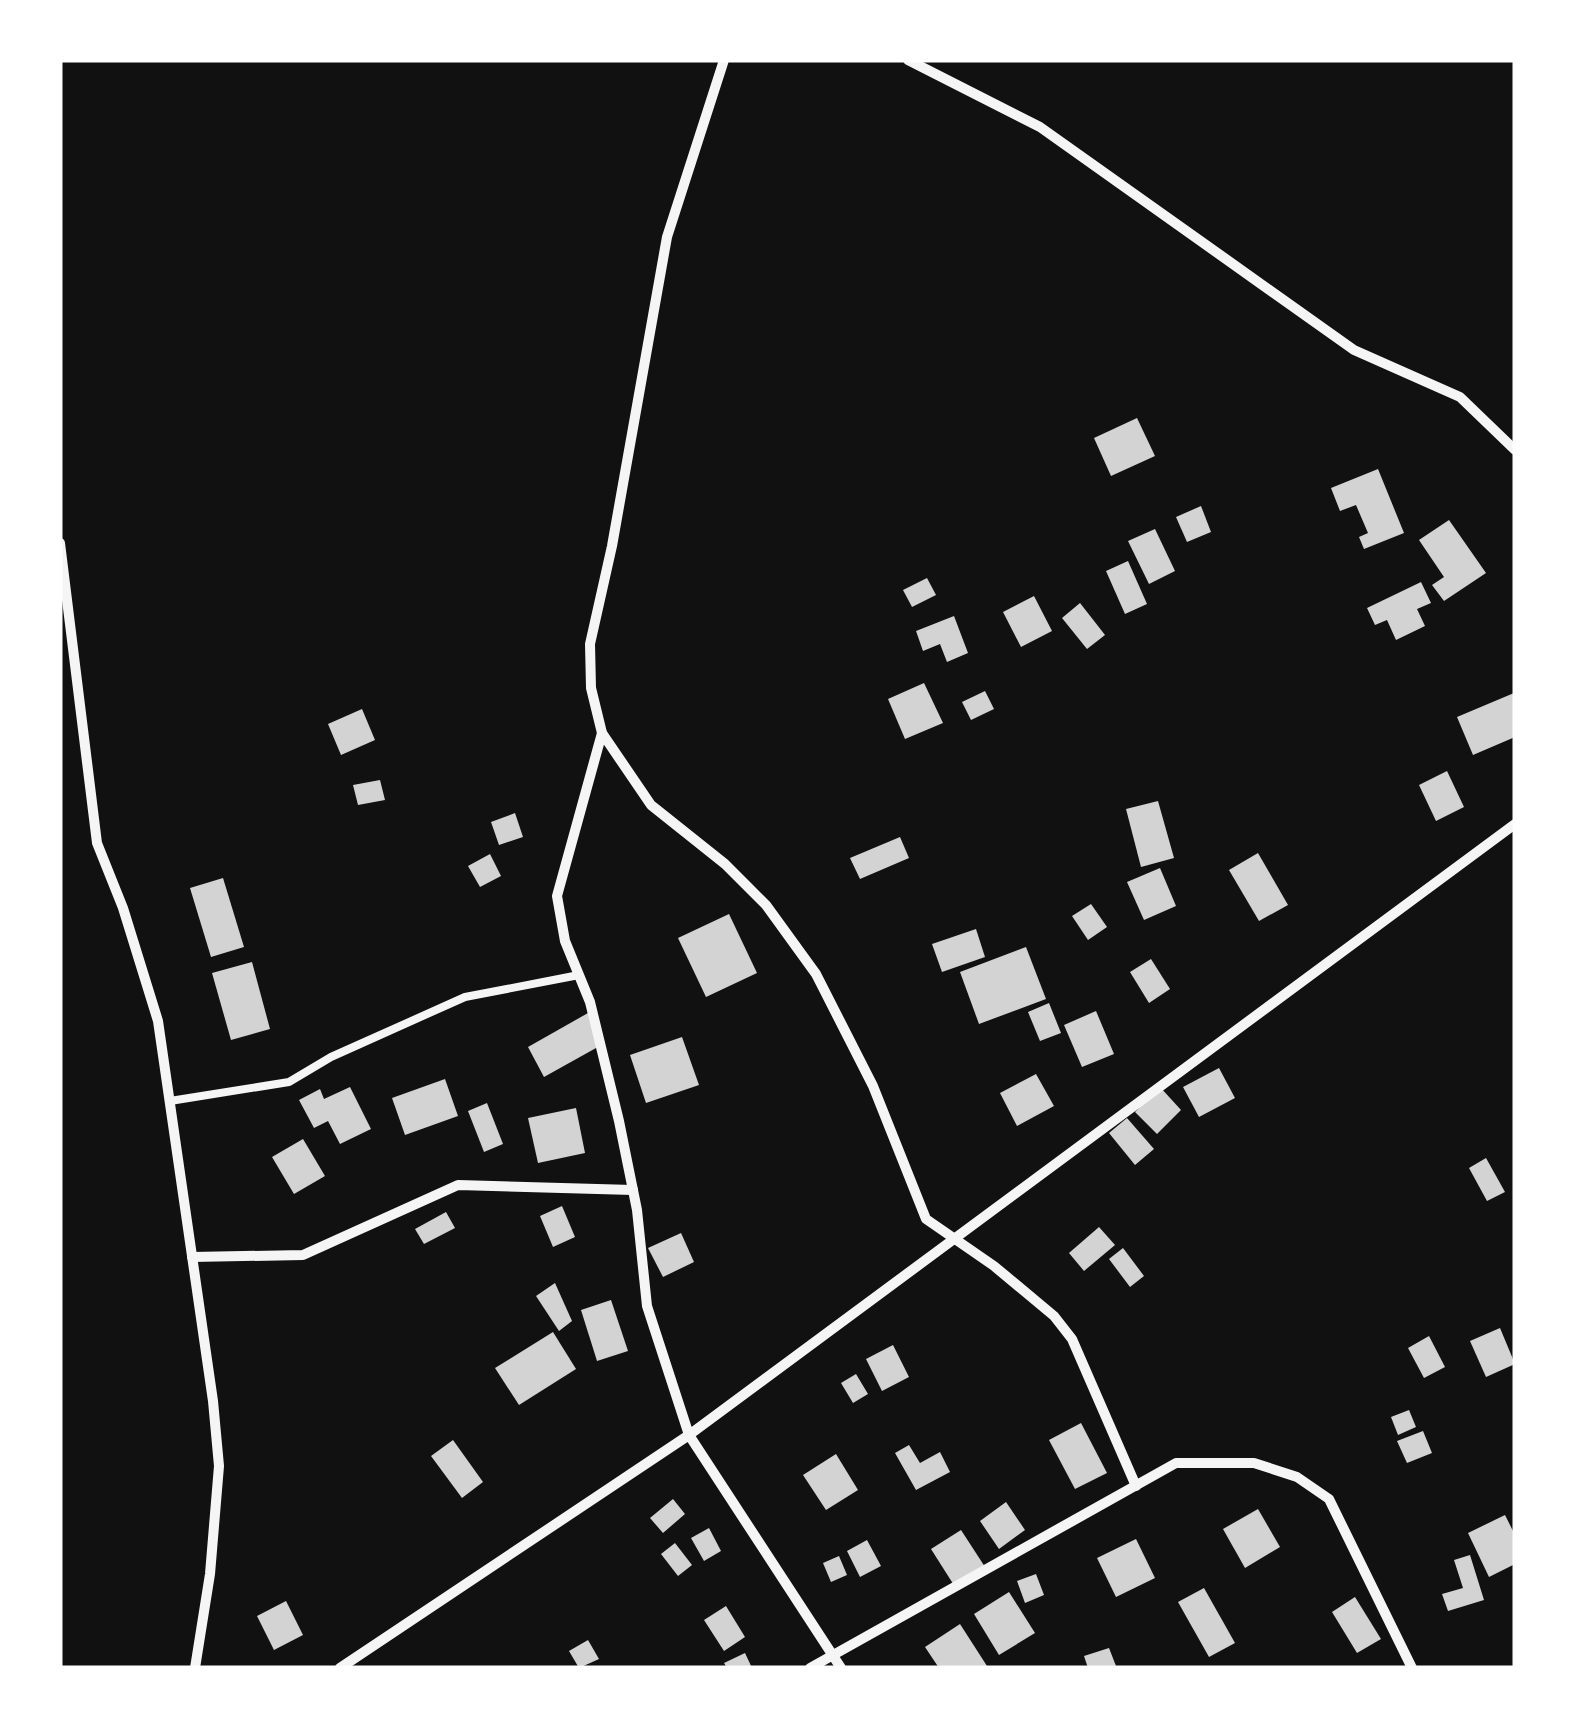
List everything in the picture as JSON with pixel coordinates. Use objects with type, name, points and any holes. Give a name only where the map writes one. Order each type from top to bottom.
[{"type":"street","points":[[724,60],[667,237],[612,546],[590,644],[591,688],[602,732],[651,805],[725,864],[766,905],[816,974],[873,1086],[926,1219],[1054,1316],[1072,1339],[1136,1486]]},
{"type":"street","points":[[908,60],[1040,127],[1354,350],[1460,397],[1515,450]]},
{"type":"street","points":[[60,543],[96,843],[123,908],[158,1021],[219,1466],[210,1574],[195,1668]]},
{"type":"street","points":[[602,732],[558,896],[565,941],[590,1002],[633,1190],[647,1306],[689,1435],[840,1668]]},
{"type":"street","points":[[340,1668],[689,1435],[1515,824]]},
{"type":"street","points":[[192,1257],[303,1254],[458,1186],[633,1190]]},
{"type":"street","points":[[810,1668],[1176,1463],[1254,1463],[1297,1477],[1329,1499],[1412,1668]]},
{"type":"lane","points":[[170,1101],[289,1082],[346,1050],[465,997],[579,975]]},
{"type":"building","points":[[1137,418],[1155,456],[1111,476],[1094,438]]},
{"type":"building","points":[[1378,469],[1404,533],[1364,549],[1359,537],[1368,533],[1356,505],[1340,511],[1331,488]]},
{"type":"building","points":[[1201,506],[1211,532],[1187,542],[1176,517]]},
{"type":"building","points":[[1449,520],[1486,573],[1444,601],[1432,585],[1444,577],[1419,540]]},
{"type":"building","points":[[1155,529],[1175,571],[1149,584],[1128,541]]},
{"type":"building","points":[[1128,561],[1147,604],[1125,614],[1106,571]]},
{"type":"building","points":[[927,578],[936,595],[912,607],[903,590]]},
{"type":"building","points":[[1421,582],[1431,603],[1417,609],[1425,626],[1396,640],[1387,620],[1375,625],[1367,608]]},
{"type":"building","points":[[1034,596],[1052,631],[1021,647],[1003,612]]},
{"type":"building","points":[[1080,603],[1105,635],[1087,649],[1062,618]]},
{"type":"building","points":[[954,616],[968,653],[947,662],[940,644],[923,651],[916,631]]},
{"type":"building","points":[[924,683],[943,723],[905,739],[888,699]]},
{"type":"building","points":[[985,691],[994,709],[971,720],[962,702]]},
{"type":"building","points":[[1514,693],[1515,737],[1473,755],[1457,717]]},
{"type":"building","points":[[362,709],[375,740],[341,755],[328,724]]},
{"type":"building","points":[[1447,771],[1464,807],[1436,821],[1419,785]]},
{"type":"building","points":[[380,780],[385,800],[358,805],[353,785]]},
{"type":"building","points":[[1158,801],[1174,858],[1141,867],[1126,809]]},
{"type":"building","points":[[515,813],[523,837],[499,845],[491,822]]},
{"type":"building","points":[[900,837],[909,858],[860,879],[850,858]]},
{"type":"building","points":[[1258,853],[1288,905],[1259,921],[1229,870]]},
{"type":"building","points":[[490,854],[501,876],[480,887],[468,866]]},
{"type":"building","points":[[1160,868],[1176,906],[1144,920],[1127,882]]},
{"type":"building","points":[[223,878],[244,947],[211,957],[190,888]]},
{"type":"building","points":[[1091,904],[1107,927],[1088,940],[1072,916]]},
{"type":"building","points":[[729,914],[757,973],[706,997],[678,938]]},
{"type":"building","points":[[976,929],[985,957],[942,972],[932,944]]},
{"type":"building","points":[[1026,947],[1046,999],[979,1024],[960,972]]},
{"type":"building","points":[[1151,959],[1170,989],[1149,1003],[1130,972]]},
{"type":"building","points":[[252,962],[270,1029],[231,1040],[212,973]]},
{"type":"building","points":[[1049,1003],[1061,1033],[1040,1041],[1028,1012]]},
{"type":"building","points":[[1096,1011],[1114,1054],[1082,1067],[1064,1025]]},
{"type":"building","points":[[588,1013],[605,1043],[544,1077],[528,1047]]},
{"type":"building","points":[[682,1037],[699,1085],[646,1103],[630,1055]]},
{"type":"building","points":[[1219,1068],[1235,1098],[1199,1117],[1183,1087]]},
{"type":"building","points":[[1036,1074],[1054,1106],[1017,1126],[1000,1093]]},
{"type":"building","points":[[445,1079],[458,1116],[405,1135],[392,1098]]},
{"type":"building","points":[[350,1087],[371,1129],[340,1144],[328,1121],[314,1128],[299,1100],[320,1089],[324,1099]]},
{"type":"building","points":[[1160,1087],[1181,1110],[1157,1134],[1135,1112]]},
{"type":"building","points":[[487,1103],[503,1144],[484,1152],[468,1111]]},
{"type":"building","points":[[576,1108],[585,1153],[538,1163],[528,1118]]},
{"type":"building","points":[[1127,1118],[1154,1149],[1135,1165],[1109,1133]]},
{"type":"building","points":[[303,1139],[325,1176],[294,1194],[272,1157]]},
{"type":"building","points":[[1486,1158],[1505,1192],[1487,1201],[1469,1168]]},
{"type":"building","points":[[562,1206],[575,1237],[553,1247],[540,1216]]},
{"type":"building","points":[[446,1212],[455,1228],[424,1244],[415,1229]]},
{"type":"building","points":[[1099,1227],[1115,1245],[1084,1271],[1069,1253]]},
{"type":"building","points":[[681,1233],[694,1262],[663,1277],[648,1248]]},
{"type":"building","points":[[1123,1248],[1144,1276],[1130,1287],[1109,1259]]},
{"type":"building","points":[[555,1283],[572,1321],[559,1331],[536,1296]]},
{"type":"building","points":[[611,1300],[628,1351],[597,1361],[581,1310]]},
{"type":"building","points":[[1500,1328],[1515,1364],[1486,1377],[1470,1341]]},
{"type":"building","points":[[553,1332],[576,1369],[519,1405],[495,1368]]},
{"type":"building","points":[[1429,1336],[1445,1367],[1424,1378],[1408,1348]]},
{"type":"building","points":[[893,1345],[909,1377],[882,1391],[866,1359]]},
{"type":"building","points":[[856,1374],[868,1394],[853,1403],[841,1383]]},
{"type":"building","points":[[1409,1410],[1416,1427],[1398,1435],[1391,1417]]},
{"type":"building","points":[[1081,1423],[1107,1473],[1075,1489],[1049,1440]]},
{"type":"building","points":[[1423,1431],[1432,1453],[1407,1463],[1397,1441]]},
{"type":"building","points":[[453,1440],[483,1482],[462,1498],[431,1456]]},
{"type":"building","points":[[909,1445],[920,1463],[940,1452],[950,1472],[916,1490],[895,1453]]},
{"type":"building","points":[[836,1454],[858,1490],[826,1510],[803,1475]]},
{"type":"building","points":[[673,1499],[685,1514],[663,1533],[650,1518]]},
{"type":"building","points":[[1006,1502],[1025,1530],[999,1549],[980,1521]]},
{"type":"building","points":[[1258,1509],[1280,1547],[1245,1568],[1223,1529]]},
{"type":"building","points":[[1505,1515],[1515,1535],[1515,1564],[1489,1577],[1468,1533]]},
{"type":"building","points":[[709,1528],[721,1551],[704,1561],[691,1538]]},
{"type":"building","points":[[961,1530],[987,1570],[957,1590],[931,1549]]},
{"type":"building","points":[[1136,1539],[1155,1578],[1116,1597],[1097,1558]]},
{"type":"building","points":[[867,1540],[881,1566],[860,1577],[847,1551]]},
{"type":"building","points":[[675,1543],[692,1565],[678,1576],[661,1554]]},
{"type":"building","points":[[1470,1555],[1484,1600],[1448,1611],[1442,1594],[1463,1588],[1454,1560]]},
{"type":"building","points":[[839,1556],[847,1575],[831,1582],[823,1563]]},
{"type":"building","points":[[1036,1574],[1044,1595],[1025,1603],[1017,1581]]},
{"type":"building","points":[[1204,1588],[1235,1643],[1209,1657],[1178,1602]]},
{"type":"building","points":[[1009,1592],[1035,1633],[999,1655],[974,1614]]},
{"type":"building","points":[[1355,1597],[1381,1639],[1357,1653],[1332,1612]]},
{"type":"building","points":[[286,1601],[303,1635],[274,1650],[257,1616]]},
{"type":"building","points":[[726,1606],[745,1637],[724,1651],[704,1620]]},
{"type":"building","points":[[960,1624],[985,1668],[939,1668],[925,1647]]},
{"type":"building","points":[[588,1640],[599,1659],[579,1668],[569,1651]]},
{"type":"building","points":[[1109,1648],[1116,1666],[1088,1668],[1084,1656]]},
{"type":"building","points":[[745,1653],[752,1668],[727,1668],[724,1663]]}]
